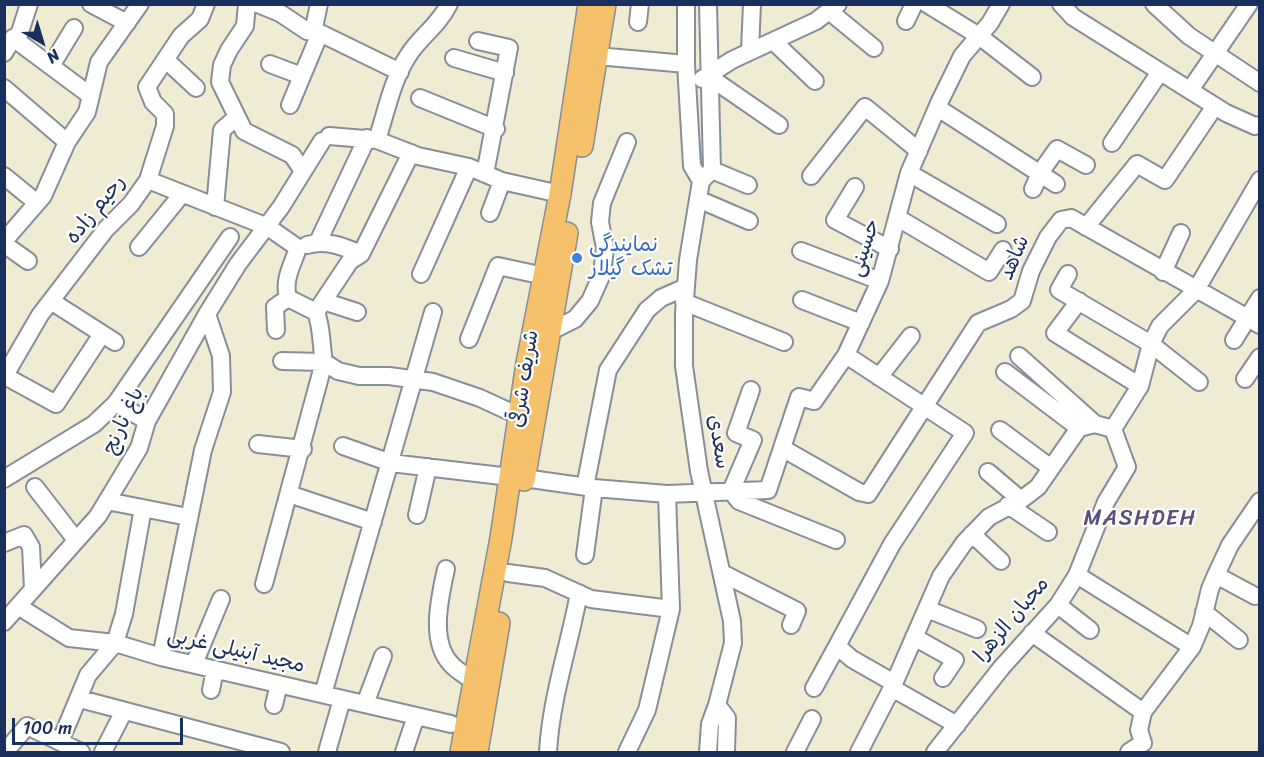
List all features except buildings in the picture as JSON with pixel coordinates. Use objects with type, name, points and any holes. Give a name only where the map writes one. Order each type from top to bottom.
[{"type":"main road","name":"شریف شرقی","points":[[477,753],[508,573],[517,477],[519,416],[560,194],[589,4]]},
{"type":"main road","name":"شریف شرقی","points":[[460,753],[501,538],[549,332],[605,4]]},
{"type":"street","points":[[4,53],[14,38],[19,35],[29,4]]},
{"type":"street","points":[[91,4],[127,24]]},
{"type":"street","points":[[28,261],[4,243],[37,203],[54,175],[68,142],[87,112],[99,62],[140,4]]},
{"type":"street","name":"رحیم زاده","points":[[5,376],[40,315],[106,229],[131,204],[148,180],[165,126],[165,114],[153,102],[147,87],[181,36],[200,19],[206,4]]},
{"type":"street","points":[[247,4],[245,26],[228,50],[222,65],[220,82],[244,130],[292,154],[303,171]]},
{"type":"street","points":[[258,4],[400,72]]},
{"type":"street","points":[[290,105],[317,32],[319,4]]},
{"type":"street","points":[[318,242],[372,139],[409,53],[432,31],[449,4]]},
{"type":"street","name":"سعدی","points":[[687,4],[686,64],[692,166],[706,176]]},
{"type":"street","name":"سعدی","points":[[708,4],[706,176],[698,199],[685,294],[684,366],[704,492],[732,621],[733,643],[710,724],[708,753]]},
{"type":"street","points":[[750,51],[752,4]]},
{"type":"street","points":[[906,21],[914,4]]},
{"type":"street","name":"حسینی","points":[[731,491],[768,490],[799,397],[814,401],[846,355],[880,282],[909,173],[962,56],[1001,4]]},
{"type":"street","points":[[1061,4],[1072,16],[1215,106],[1255,126],[1260,125]]},
{"type":"street","points":[[1154,4],[1189,36],[1260,83]]},
{"type":"street","points":[[1190,90],[1249,4]]},
{"type":"street","points":[[936,7],[979,36],[1032,77]]},
{"type":"street","points":[[688,87],[750,51],[816,21],[834,8],[874,48]]},
{"type":"street","points":[[51,66],[74,28]]},
{"type":"street","points":[[14,38],[91,96]]},
{"type":"street","points":[[478,41],[509,48],[496,129],[485,174]]},
{"type":"street","points":[[773,41],[815,81]]},
{"type":"street","points":[[597,56],[686,64]]},
{"type":"street","points":[[454,58],[505,73]]},
{"type":"street","points":[[166,60],[196,88]]},
{"type":"street","points":[[270,64],[302,76]]},
{"type":"street","points":[[1112,144],[1160,72]]},
{"type":"street","points":[[708,75],[779,125]]},
{"type":"street","points":[[4,88],[68,142]]},
{"type":"street","points":[[420,98],[496,129]]},
{"type":"street","points":[[1086,227],[1137,164],[1165,180],[1215,106]]},
{"type":"street","points":[[811,176],[866,107],[919,151]]},
{"type":"street","points":[[938,108],[1036,181],[1056,184]]},
{"type":"street","points":[[215,207],[222,130],[237,117]]},
{"type":"street","name":"باغ نارنج","points":[[4,622],[98,516],[139,448],[147,421],[207,314],[238,264],[268,227],[326,138],[372,139]]},
{"type":"street","points":[[372,139],[411,153],[470,167],[502,181],[560,194]]},
{"type":"street","points":[[549,332],[575,319],[590,301],[602,274],[605,248],[600,222],[602,203],[627,142]]},
{"type":"street","points":[[1036,181],[1057,149],[1086,165]]},
{"type":"street","points":[[264,584],[303,449],[324,362],[320,338],[320,307],[350,261],[361,254],[411,153]]},
{"type":"street","points":[[421,274],[470,167]]},
{"type":"street","points":[[909,173],[997,224]]},
{"type":"street","points":[[4,176],[37,203]]},
{"type":"street","points":[[706,176],[748,185]]},
{"type":"street","points":[[148,180],[268,227],[298,248]]},
{"type":"street","points":[[1005,372],[1087,426],[1113,429],[1140,386],[1151,344],[1160,326],[1196,290],[1260,180]]},
{"type":"street","points":[[490,213],[502,181]]},
{"type":"street","points":[[855,187],[835,220],[890,249]]},
{"type":"street","points":[[140,247],[182,194]]},
{"type":"street","points":[[698,199],[749,221]]},
{"type":"street","points":[[898,218],[989,272],[1003,250]]},
{"type":"street","name":"شاهد","points":[[782,448],[859,492],[868,494],[978,323],[1011,309],[1022,301],[1031,271],[1048,237],[1060,220],[1071,218],[1253,322]]},
{"type":"street","points":[[1163,272],[1181,233]]},
{"type":"street","points":[[4,479],[94,424],[116,403],[230,237]]},
{"type":"street","points":[[298,248],[318,242],[344,247],[361,254]]},
{"type":"street","points":[[288,298],[285,281],[298,248]]},
{"type":"street","points":[[801,251],[880,282]]},
{"type":"street","points":[[469,339],[498,266],[544,276]]},
{"type":"street","points":[[1068,274],[1059,290],[1151,344],[1199,382]]},
{"type":"street","points":[[585,555],[590,487],[608,370],[647,310],[661,298],[685,294],[784,342]]},
{"type":"street","points":[[288,298],[320,307],[357,312]]},
{"type":"street","points":[[276,330],[275,307],[288,298]]},
{"type":"street","points":[[1234,340],[1253,322],[1260,298]]},
{"type":"street","points":[[802,300],[861,323]]},
{"type":"street","points":[[5,376],[56,404],[109,338],[51,301]]},
{"type":"street","points":[[1079,302],[1055,333],[1140,386]]},
{"type":"street","points":[[323,694],[433,312]]},
{"type":"street","points":[[161,657],[203,450],[222,392],[220,356],[207,314]]},
{"type":"street","points":[[879,377],[911,336]]},
{"type":"street","points":[[814,688],[892,544],[965,433],[846,355]]},
{"type":"street","points":[[1018,356],[1087,426]]},
{"type":"street","points":[[1245,379],[1260,357]]},
{"type":"street","points":[[282,362],[324,362],[338,371],[358,376],[433,382],[480,398],[519,416]]},
{"type":"street","points":[[731,491],[753,440],[736,433],[751,390]]},
{"type":"street","points":[[116,403],[147,421]]},
{"type":"street","points":[[859,753],[893,686],[941,576],[972,534],[989,517],[1038,487],[1087,426]]},
{"type":"street","name":"محبان الزهرا","points":[[935,753],[1032,633],[1058,605],[1077,575],[1106,502],[1127,466],[1113,429]]},
{"type":"street","points":[[1000,430],[1051,468]]},
{"type":"street","points":[[258,444],[303,449]]},
{"type":"street","points":[[343,446],[390,463],[590,487],[667,494],[731,491]]},
{"type":"street","points":[[417,515],[429,467]]},
{"type":"street","points":[[987,472],[1048,532]]},
{"type":"street","points":[[35,487],[76,540]]},
{"type":"street","points":[[731,491],[739,501],[836,540]]},
{"type":"street","points":[[290,494],[373,522]]},
{"type":"street","points":[[627,753],[647,710],[671,609],[667,494]]},
{"type":"street","points":[[107,501],[188,517]]},
{"type":"street","points":[[60,742],[80,699],[87,675],[115,643],[126,604],[142,508]]},
{"type":"street","points":[[1129,753],[1149,748],[1139,730],[1143,712],[1192,647],[1216,575],[1230,545],[1257,509]]},
{"type":"street","points":[[972,534],[1001,561]]},
{"type":"street","points":[[4,543],[24,535],[31,547],[33,589]]},
{"type":"street","points":[[446,569],[439,602],[440,647],[451,664],[474,682]]},
{"type":"street","points":[[508,573],[545,578],[591,599],[671,609]]},
{"type":"street","points":[[722,573],[797,611],[791,625]]},
{"type":"street","points":[[1077,575],[1192,647]]},
{"type":"street","points":[[1216,575],[1255,596]]},
{"type":"street","points":[[548,753],[554,696],[572,633],[579,593]]},
{"type":"street","points":[[194,664],[221,599]]},
{"type":"street","points":[[1058,605],[1090,630]]},
{"type":"street","name":"مجید آبنیلی غربی","points":[[18,606],[69,638],[115,643],[161,657],[451,723]]},
{"type":"street","points":[[927,609],[977,629]]},
{"type":"street","points":[[1204,612],[1239,640]]},
{"type":"street","points":[[1032,633],[1143,712]]},
{"type":"street","points":[[915,637],[955,660],[943,678]]},
{"type":"street","points":[[837,645],[852,659],[957,725]]},
{"type":"street","points":[[365,704],[383,656]]},
{"type":"street","points":[[211,690],[215,669]]},
{"type":"street","points":[[274,705],[279,684]]},
{"type":"street","points":[[80,699],[237,747],[281,753]]},
{"type":"street","points":[[327,753],[342,699]]},
{"type":"street","points":[[717,705],[728,718],[726,753]]},
{"type":"street","points":[[103,753],[124,711]]},
{"type":"street","points":[[404,753],[416,716]]},
{"type":"street","points":[[795,753],[812,719]]},
{"type":"street","points":[[7,752],[27,726],[81,753]]},
{"type":"place","name":"نمایندگی تشک گیلار","points":[[577,258]]},
{"type":"district","name":"MASHDEH","points":[[1140,519]]}]
